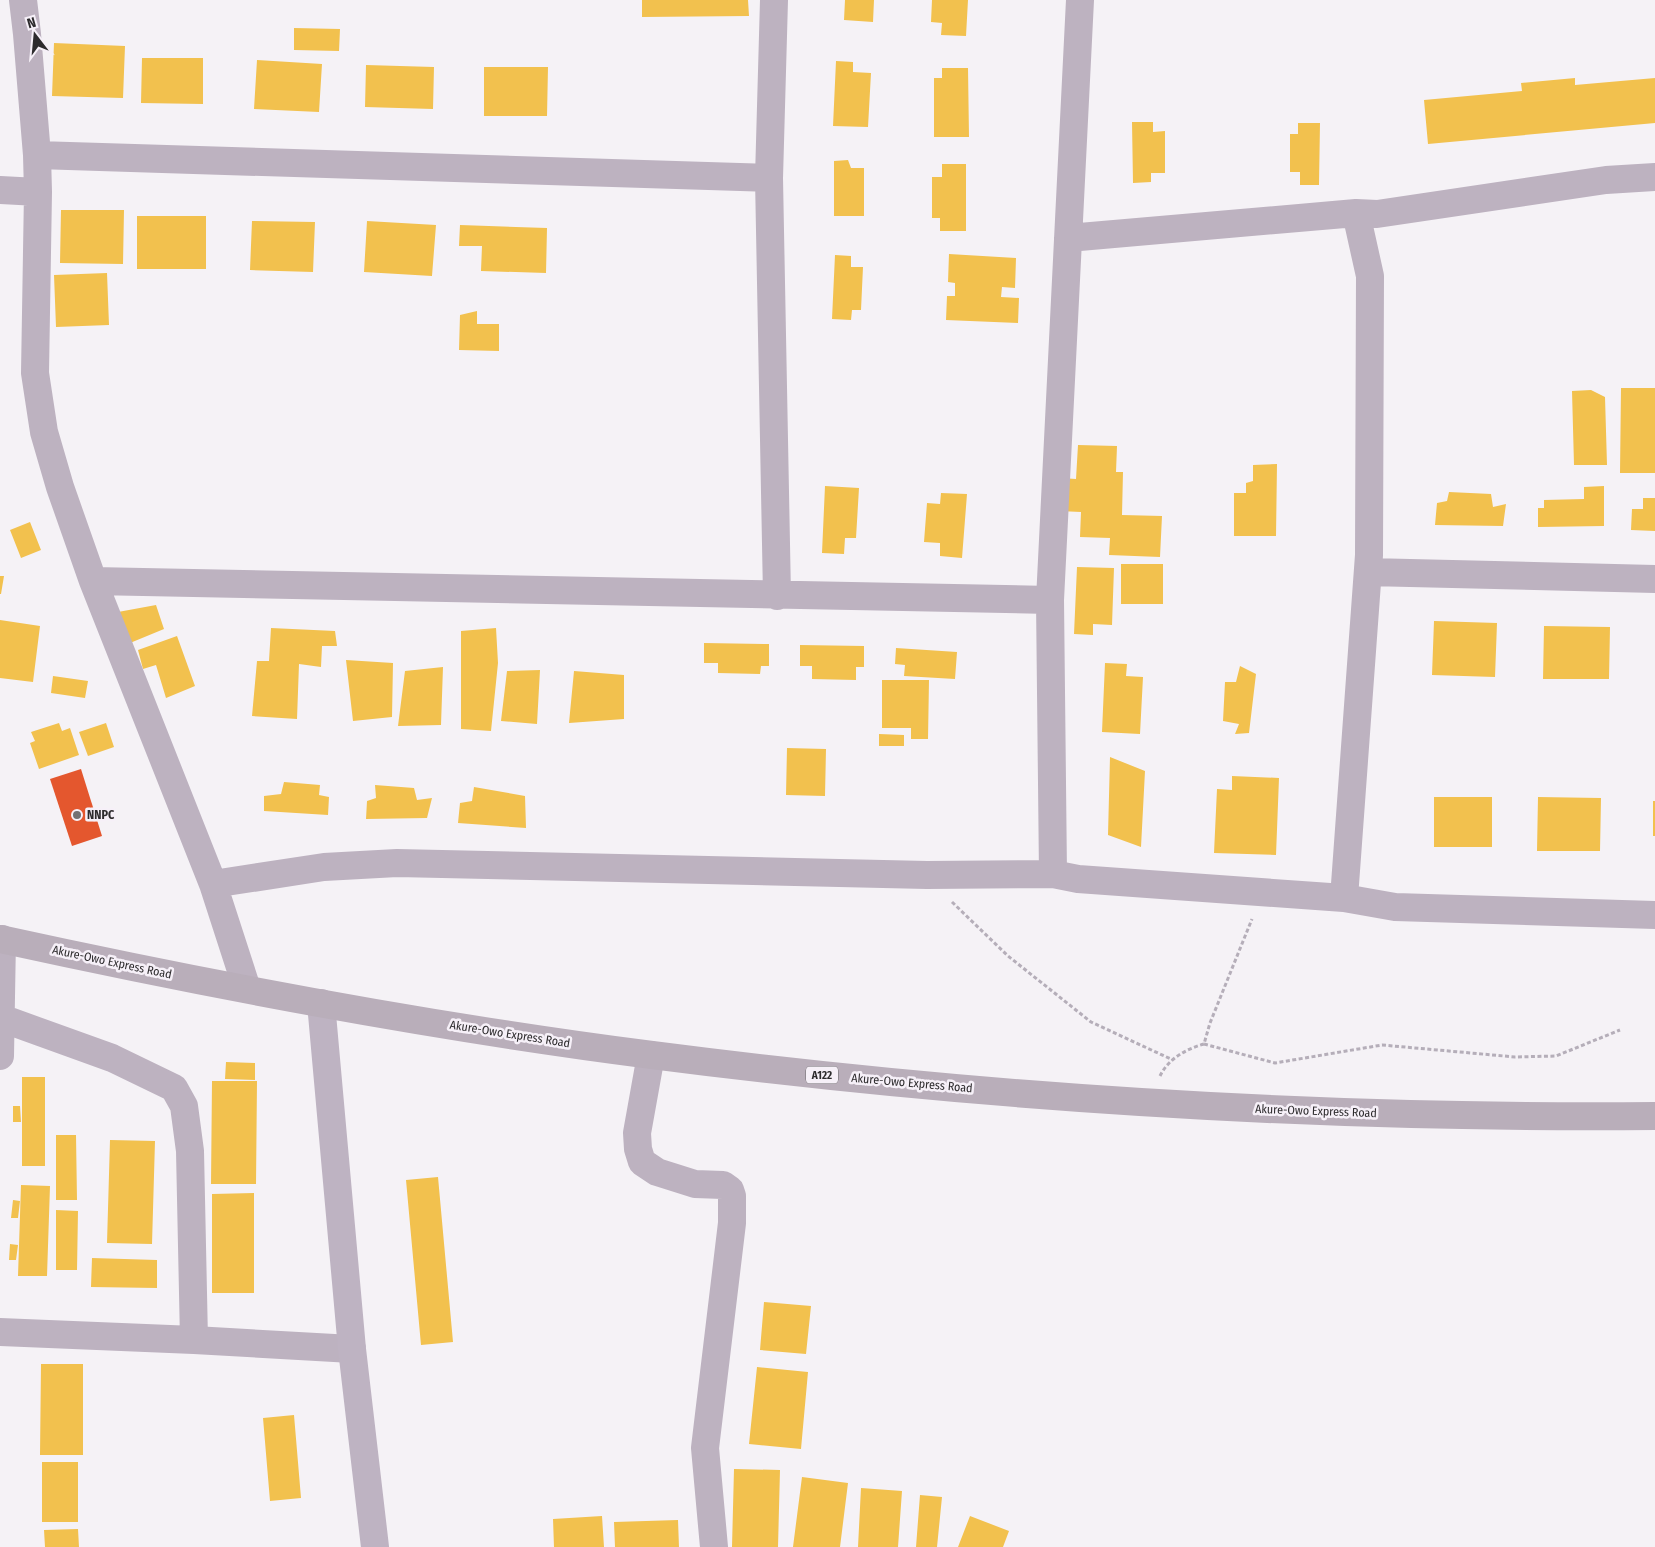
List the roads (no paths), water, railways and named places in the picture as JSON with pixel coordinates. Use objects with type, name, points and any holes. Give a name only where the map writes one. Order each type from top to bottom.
[{"type":"highway","name":"Akure-Owo Express Road","points":[[1,939],[247,989],[485,1032],[651,1055],[856,1079],[1145,1103],[1486,1116],[1655,1116]]},
{"type":"main road","points":[[321,1003],[352,1349],[375,1547]]},
{"type":"street","points":[[23,0],[37,155],[35,373],[44,432],[60,487],[93,581],[213,884],[247,989]]},
{"type":"street","points":[[774,0],[769,178],[777,596]]},
{"type":"street","points":[[1053,874],[1050,600],[1080,0]]},
{"type":"street","points":[[37,155],[769,178]]},
{"type":"street","points":[[1068,238],[1356,213],[1377,214],[1606,180],[1655,176]]},
{"type":"street","points":[[0,190],[38,192]]},
{"type":"street","points":[[1344,898],[1368,572],[1370,276],[1356,213]]},
{"type":"street","points":[[1368,572],[1655,579]]},
{"type":"street","points":[[93,581],[1050,600]]},
{"type":"street","points":[[213,884],[324,867],[397,863],[927,875],[1053,874],[1078,879],[1344,898],[1395,907],[1655,915]]},
{"type":"street","points":[[0,1056],[1,939]]},
{"type":"street","points":[[1,1018],[112,1058],[174,1088],[184,1106],[190,1151],[194,1340]]},
{"type":"street","points":[[651,1055],[636,1133],[642,1162],[657,1172],[695,1184],[723,1185],[730,1190],[732,1196],[732,1223],[705,1448],[714,1547]]},
{"type":"street","points":[[0,1332],[352,1349]]},
{"type":"place","name":"NNPC","points":[[77,815]]}]
